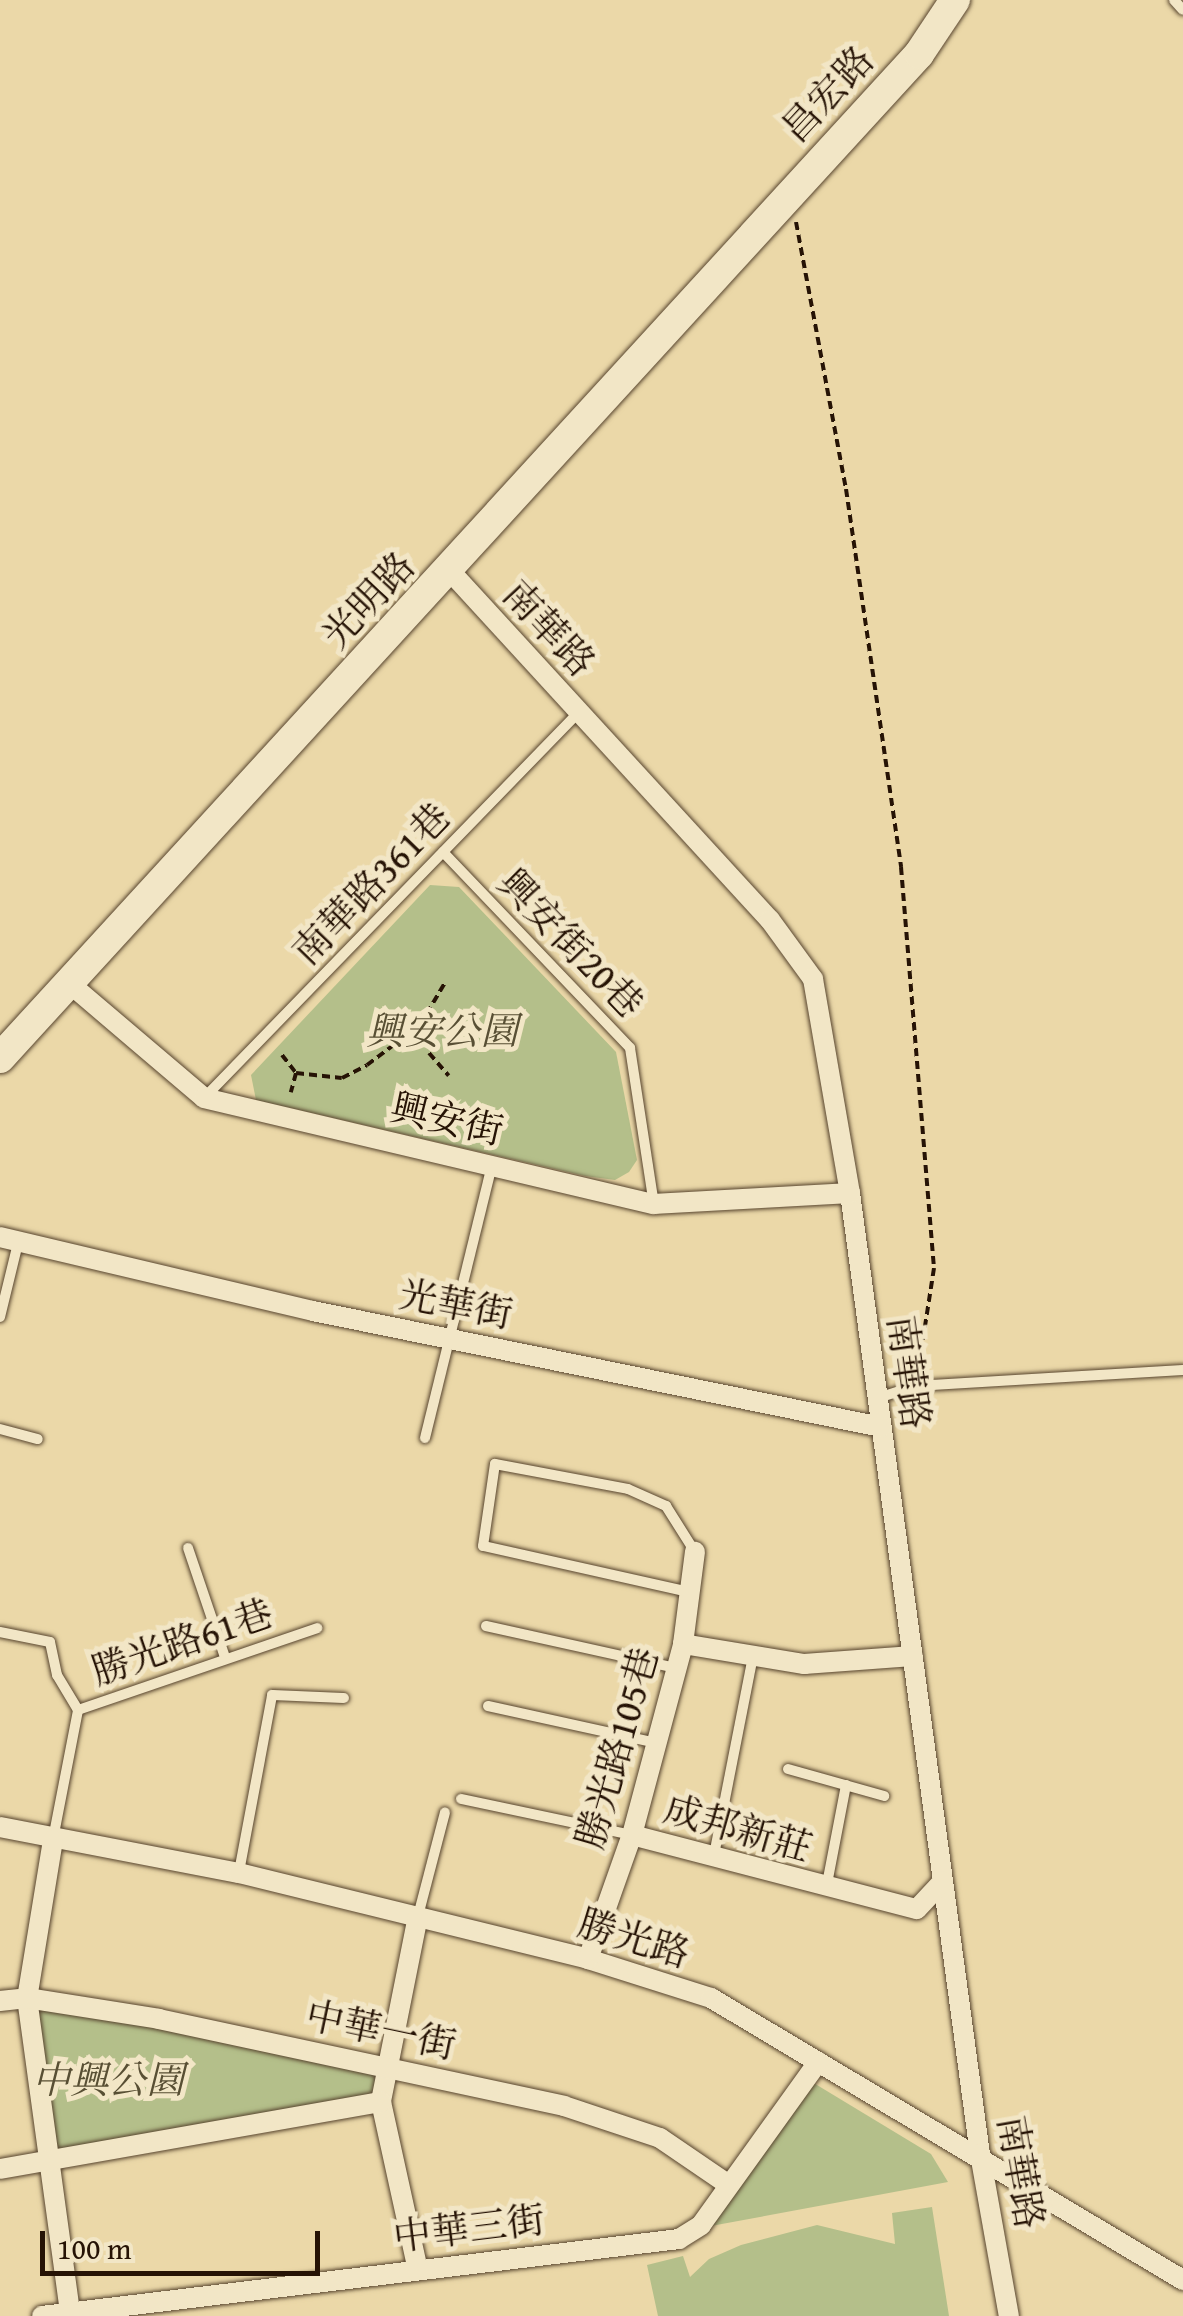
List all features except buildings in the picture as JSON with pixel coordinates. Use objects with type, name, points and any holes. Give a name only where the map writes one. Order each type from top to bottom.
[{"type":"main road","name":"昌宏路","points":[[791,192],[934,37],[955,0]]},
{"type":"main road","name":"光明路","points":[[0,1058],[450,571],[791,192]]},
{"type":"street","name":"南華路","points":[[450,571],[770,920],[814,979],[850,1193],[980,2154],[1009,2316]]},
{"type":"street","name":"興安街","points":[[69,983],[204,1098],[654,1204],[850,1193]]},
{"type":"street","name":"光華街","points":[[9,1240],[881,1428]]},
{"type":"street","name":"勝光路105巷","points":[[588,1959],[632,1834],[684,1644],[695,1552]]},
{"type":"street","points":[[684,1644],[804,1664],[913,1656]]},
{"type":"street","name":"勝光路","points":[[0,1827],[239,1873],[418,1916],[588,1959],[711,1998],[980,2154],[1183,2280]]},
{"type":"street","name":"成邦新莊","points":[[632,1834],[826,1890],[917,1909],[944,1882]]},
{"type":"street","points":[[53,1840],[27,1998],[70,2311]]},
{"type":"street","points":[[418,1916],[384,2067],[381,2102],[418,2270]]},
{"type":"street","name":"中華一街","points":[[0,2001],[27,1998],[564,2106],[644,2133],[729,2184]]},
{"type":"street","name":"中華三街","points":[[42,2316],[680,2238],[701,2225],[818,2062]]},
{"type":"street","points":[[0,2169],[47,2164],[381,2102]]},
{"type":"lane","points":[[1174,0],[1183,10]]},
{"type":"lane","name":"南華路361巷","points":[[204,1098],[579,712]]},
{"type":"lane","name":"興安街20巷","points":[[443,852],[630,1048],[654,1204]]},
{"type":"lane","points":[[425,1438],[492,1166]]},
{"type":"lane","points":[[0,1317],[9,1240]]},
{"type":"lane","points":[[877,1398],[915,1386],[1183,1370]]},
{"type":"lane","points":[[0,1429],[38,1438]]},
{"type":"lane","points":[[690,1592],[483,1546],[496,1464],[628,1489],[666,1506],[695,1552]]},
{"type":"lane","points":[[188,1548],[225,1657]]},
{"type":"lane","points":[[486,1626],[677,1668]]},
{"type":"lane","name":"勝光路61巷","points":[[53,1840],[78,1710],[317,1628]]},
{"type":"lane","points":[[0,1632],[50,1642],[57,1675],[78,1710]]},
{"type":"lane","points":[[714,1856],[753,1655]]},
{"type":"lane","points":[[239,1873],[272,1695],[344,1698]]},
{"type":"lane","points":[[488,1706],[656,1743]]},
{"type":"lane","name":"成邦新莊","points":[[788,1769],[884,1796]]},
{"type":"lane","name":"成邦新莊","points":[[826,1890],[846,1785]]},
{"type":"lane","points":[[460,1799],[632,1834]]},
{"type":"lane","points":[[418,1916],[445,1812]]},
{"type":"path","name":"南華路","points":[[791,192],[846,488],[901,867],[934,1268],[915,1386]]},
{"type":"path","points":[[282,1054],[296,1073],[342,1078],[367,1065],[420,1025],[446,981]]},
{"type":"path","points":[[429,1053],[449,1076]]},
{"type":"path","points":[[291,1092],[296,1073]]},
{"type":"green space","name":"興安公園","points":[[430,885],[459,887],[616,1052],[637,1160],[629,1172],[615,1180],[585,1176],[256,1100],[251,1075]]},
{"type":"green space","name":"中興公園","points":[[34,2004],[378,2073],[375,2098],[55,2154]]},
{"type":"green space","points":[[812,2082],[931,2154],[948,2182],[700,2228]]},
{"type":"green space","points":[[932,2207],[949,2316],[658,2316],[647,2265],[683,2256],[690,2277],[709,2259],[741,2245],[817,2225],[895,2244],[892,2213]]}]
